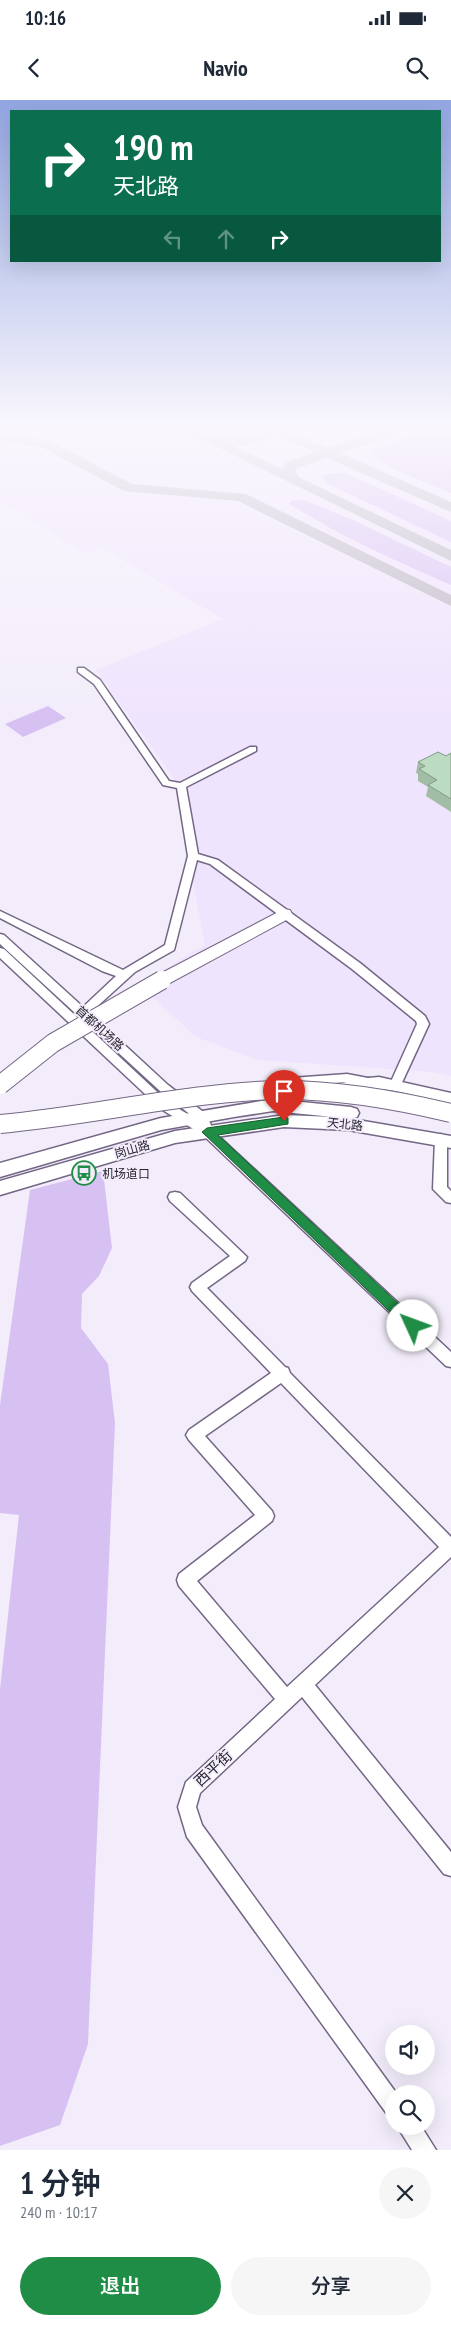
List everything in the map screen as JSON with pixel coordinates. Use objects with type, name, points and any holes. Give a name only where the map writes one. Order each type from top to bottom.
[{"type":"highway","points":[[0,1085],[53,1043],[162,980],[284,914]]},
{"type":"highway","points":[[0,1124],[69,1117],[176,1100],[270,1091],[314,1091],[355,1094],[451,1113]]},
{"type":"highway","points":[[0,1132],[77,1124],[216,1103],[292,1098],[373,1106],[451,1121]]},
{"type":"main road","name":"天北路","points":[[198,1123],[273,1105],[295,1103],[348,1087],[373,1083],[451,1099]]},
{"type":"main road","name":"天北路","points":[[273,1105],[360,1114],[448,1138]]},
{"type":"main road","name":"天北路","points":[[198,1123],[315,1121],[382,1128],[448,1138]]},
{"type":"main road","name":"岗山路","points":[[0,1170],[161,1124],[198,1123]]},
{"type":"main road","name":"岗山路","points":[[0,1188],[175,1137],[198,1123]]},
{"type":"street","points":[[81,670],[97,682],[166,783],[181,786],[253,749]]},
{"type":"street","points":[[83,1013],[125,975],[170,947],[193,856],[181,786]]},
{"type":"street","points":[[193,856],[214,862],[356,966],[421,1019],[423,1024],[395,1086]]},
{"type":"street","points":[[0,914],[106,968],[125,975]]},
{"type":"street","name":"首都机场路","points":[[0,938],[169,1090],[198,1123]]},
{"type":"street","name":"首都机场路","points":[[0,952],[165,1106],[198,1123]]},
{"type":"street","points":[[169,1090],[341,1078],[356,1078],[373,1083]]},
{"type":"street","points":[[198,1123],[451,1362]]},
{"type":"street","points":[[448,1138],[440,1188],[451,1198]]},
{"type":"street","points":[[175,1197],[240,1257],[197,1287],[451,1546]]},
{"type":"street","points":[[283,1373],[194,1435],[266,1516],[185,1580],[286,1699]]},
{"type":"street","name":"西平街","points":[[385,2095],[194,1830],[187,1807],[192,1788],[451,1546]]},
{"type":"street","points":[[303,1684],[451,1867]]},
{"type":"street","points":[[414,2135],[425,2150]]},
{"type":"shaded area","points":[[40,526],[451,526],[451,1076],[433,1072],[258,1060],[196,1037],[138,984],[205,945],[173,777],[96,670],[223,619],[102,548],[84,554]]},
{"type":"shaded area","points":[[326,526],[365,526],[451,567],[451,585],[390,558]]},
{"type":"shaded area","points":[[416,526],[451,526],[451,542]]},
{"type":"shaded area","points":[[48,706],[66,718],[23,737],[5,724]]},
{"type":"shaded area","points":[[103,1171],[112,1248],[99,1276],[82,1294],[81,1328],[108,1364],[115,1423],[88,2044],[60,2125],[0,2146],[0,1689],[19,1515],[0,1513],[0,1405],[30,1190]]},
{"type":"building","points":[[438,752],[446,756],[451,753],[451,799],[428,785],[437,780],[419,769],[425,766],[418,762]]},
{"type":"taxiway","points":[[299,526],[451,601]]},
{"type":"taxiway","points":[[388,526],[451,556]]},
{"type":"place","name":"机场道口","points":[[84,1173]]},
{"type":"route","points":[[284,1121],[207,1132],[413,1326]]}]
